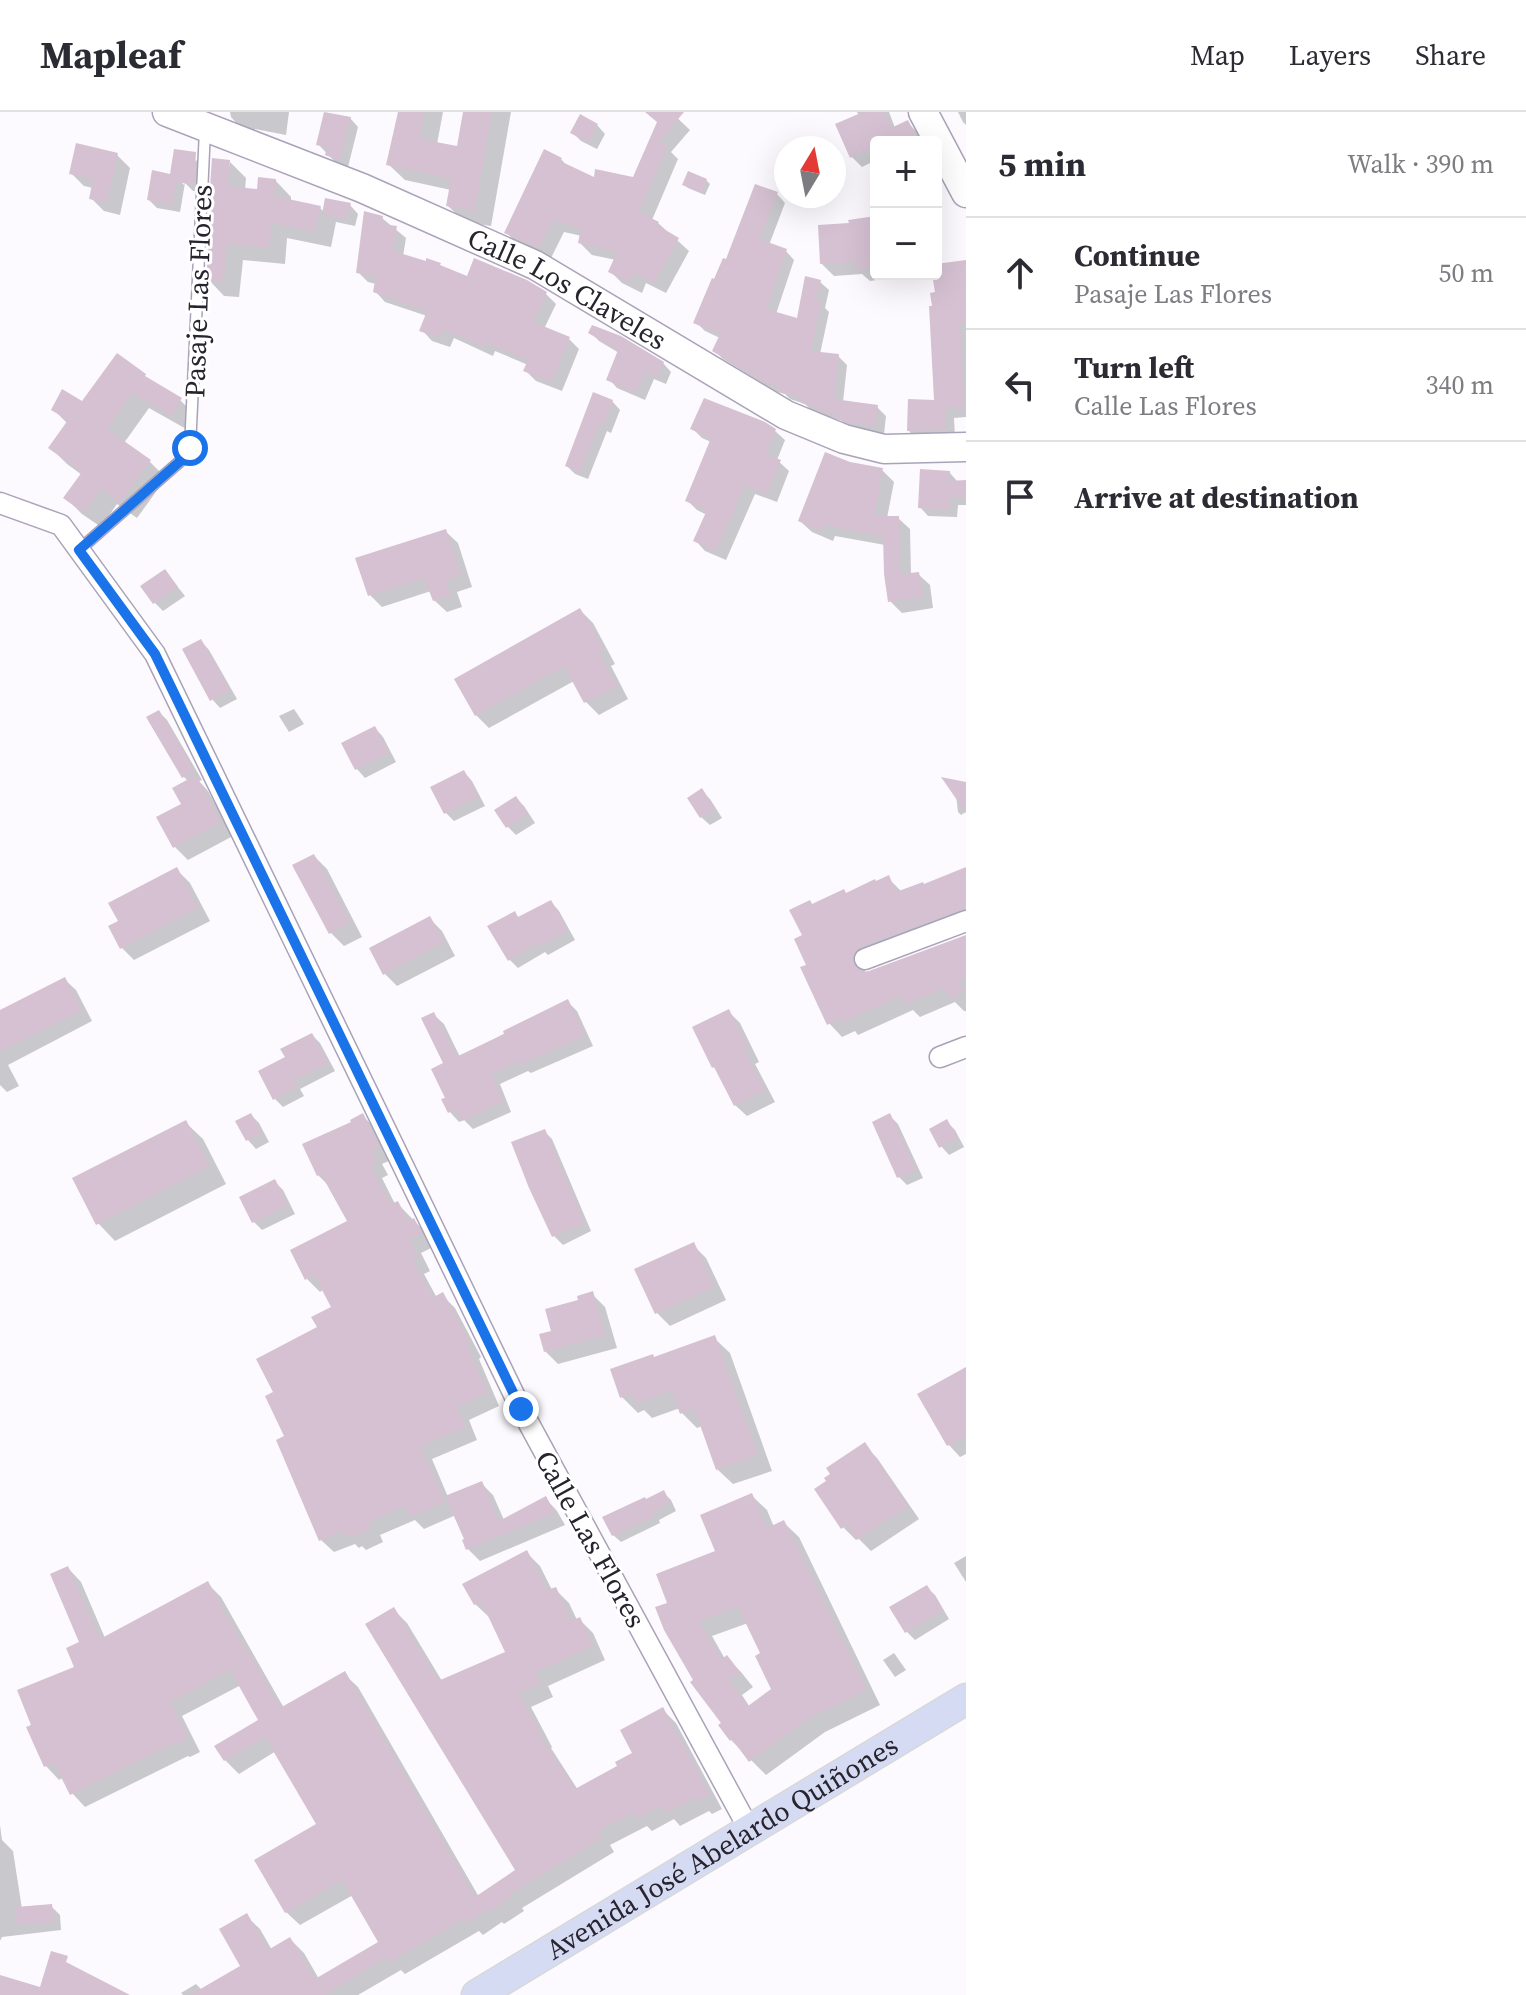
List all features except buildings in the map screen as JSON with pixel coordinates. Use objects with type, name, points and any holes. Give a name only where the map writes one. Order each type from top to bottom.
[{"type":"main road","name":"Avenida José Abelardo Quiñones","points":[[477,1995],[966,1699]]},
{"type":"street","name":"Calle Los Claveles","points":[[167,112],[362,188],[535,265],[786,415],[844,439],[884,449],[966,447]]},
{"type":"street","points":[[923,112],[966,193]]},
{"type":"street","name":"Calle Las Flores","points":[[0,503],[61,525],[155,654],[521,1409],[749,1829]]},
{"type":"street","points":[[865,959],[966,921]]},
{"type":"street","points":[[940,1057],[966,1047]]},
{"type":"lane","name":"Pasaje Las Flores","points":[[79,550],[185,457],[190,448],[205,127]]},
{"type":"route","points":[[190,448],[185,457],[79,550],[155,654],[521,1409]]}]
